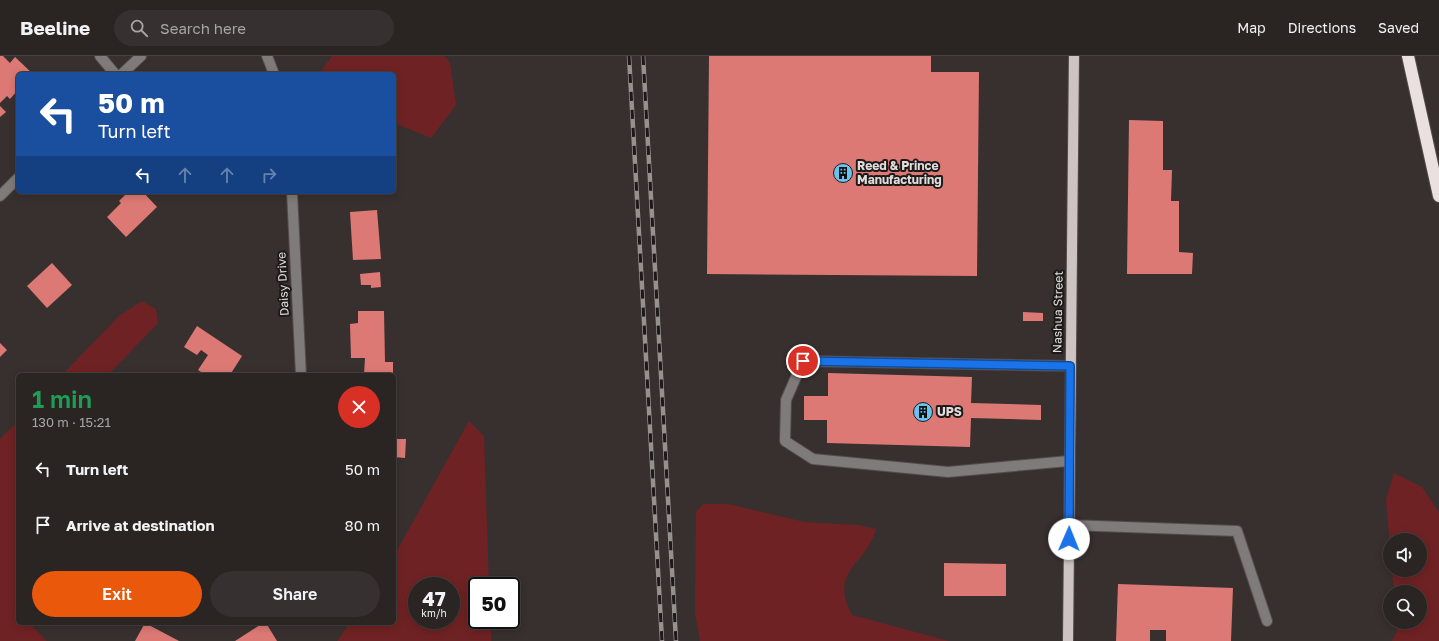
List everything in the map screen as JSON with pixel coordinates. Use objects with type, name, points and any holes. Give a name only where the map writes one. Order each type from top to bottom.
[{"type":"highway","points":[[1408,56],[1439,196]]},
{"type":"main road","name":"Nashua Street","points":[[1068,641],[1074,56]]},
{"type":"street","points":[[100,56],[113,72]]},
{"type":"street","points":[[124,72],[141,56]]},
{"type":"street","points":[[267,56],[273,72]]},
{"type":"street","points":[[0,196],[16,180]]},
{"type":"street","name":"Daisy Drive","points":[[292,194],[301,373]]},
{"type":"street","points":[[1069,460],[948,472],[813,459],[786,441],[786,400],[803,361],[1070,366]]},
{"type":"street","points":[[1069,525],[1237,531],[1267,621]]},
{"type":"shaded area","points":[[332,56],[444,56],[450,63],[456,105],[431,138],[396,124],[396,72],[320,72]]},
{"type":"shaded area","points":[[142,301],[156,309],[158,323],[110,373],[64,373],[120,315]]},
{"type":"shaded area","points":[[469,421],[484,436],[489,577],[468,577],[468,629],[491,629],[491,641],[337,641],[349,625],[396,625],[396,552]]},
{"type":"shaded area","points":[[16,423],[16,625],[31,625],[47,641],[0,641],[0,439]]},
{"type":"shaded area","points":[[1394,473],[1422,487],[1439,512],[1439,641],[1392,641],[1397,629],[1427,629],[1427,585],[1393,585],[1393,577],[1427,577],[1427,533],[1389,533],[1386,500]]},
{"type":"shaded area","points":[[703,504],[728,504],[805,522],[858,525],[876,529],[865,551],[846,578],[844,588],[846,600],[852,615],[949,641],[700,641],[695,613],[696,512]]},
{"type":"building","points":[[0,56],[3,56],[10,63],[15,57],[31,72],[16,72],[16,92],[10,99],[7,96],[0,103]]},
{"type":"building","name":"Reed & Prince Manufacturing","points":[[709,56],[931,56],[931,72],[979,72],[977,276],[707,274]]},
{"type":"building","points":[[0,106],[6,112],[0,117]]},
{"type":"building","points":[[1129,120],[1163,121],[1163,170],[1172,170],[1171,201],[1179,201],[1179,252],[1193,253],[1192,274],[1127,274]]},
{"type":"building","points":[[126,194],[145,194],[157,207],[126,237],[107,217],[121,203],[119,201]]},
{"type":"building","points":[[377,210],[381,259],[353,260],[350,212]]},
{"type":"building","points":[[52,263],[72,285],[47,308],[27,286]]},
{"type":"building","points":[[380,272],[381,287],[371,288],[371,285],[361,285],[360,274]]},
{"type":"building","points":[[358,311],[384,311],[385,362],[393,362],[393,373],[364,373],[365,358],[351,358],[350,324],[358,323]]},
{"type":"building","points":[[1023,312],[1043,313],[1043,321],[1023,321]]},
{"type":"building","points":[[197,326],[242,356],[231,373],[203,373],[198,370],[208,355],[201,350],[197,355],[184,347]]},
{"type":"building","points":[[0,343],[7,350],[0,357]]},
{"type":"building","name":"UPS","points":[[828,373],[972,377],[971,403],[1041,405],[1041,420],[971,418],[970,447],[827,443],[827,420],[804,420],[804,396],[828,396]]},
{"type":"building","points":[[396,439],[406,439],[405,458],[396,457]]},
{"type":"building","points":[[944,563],[1006,564],[1006,596],[944,596]]},
{"type":"building","points":[[1118,584],[1233,588],[1231,641],[1166,641],[1166,630],[1150,630],[1150,641],[1116,641]]},
{"type":"building","points":[[144,625],[149,625],[179,641],[135,641]]},
{"type":"building","points":[[260,625],[267,625],[277,641],[235,641]]},
{"type":"railway","points":[[629,56],[662,641]]},
{"type":"railway","points":[[643,56],[676,641]]},
{"type":"place","name":"Reed & Prince Manufacturing","points":[[843,173]]},
{"type":"place","name":"UPS","points":[[923,412]]},
{"type":"route","points":[[803,361],[1070,366],[1069,539]]}]
